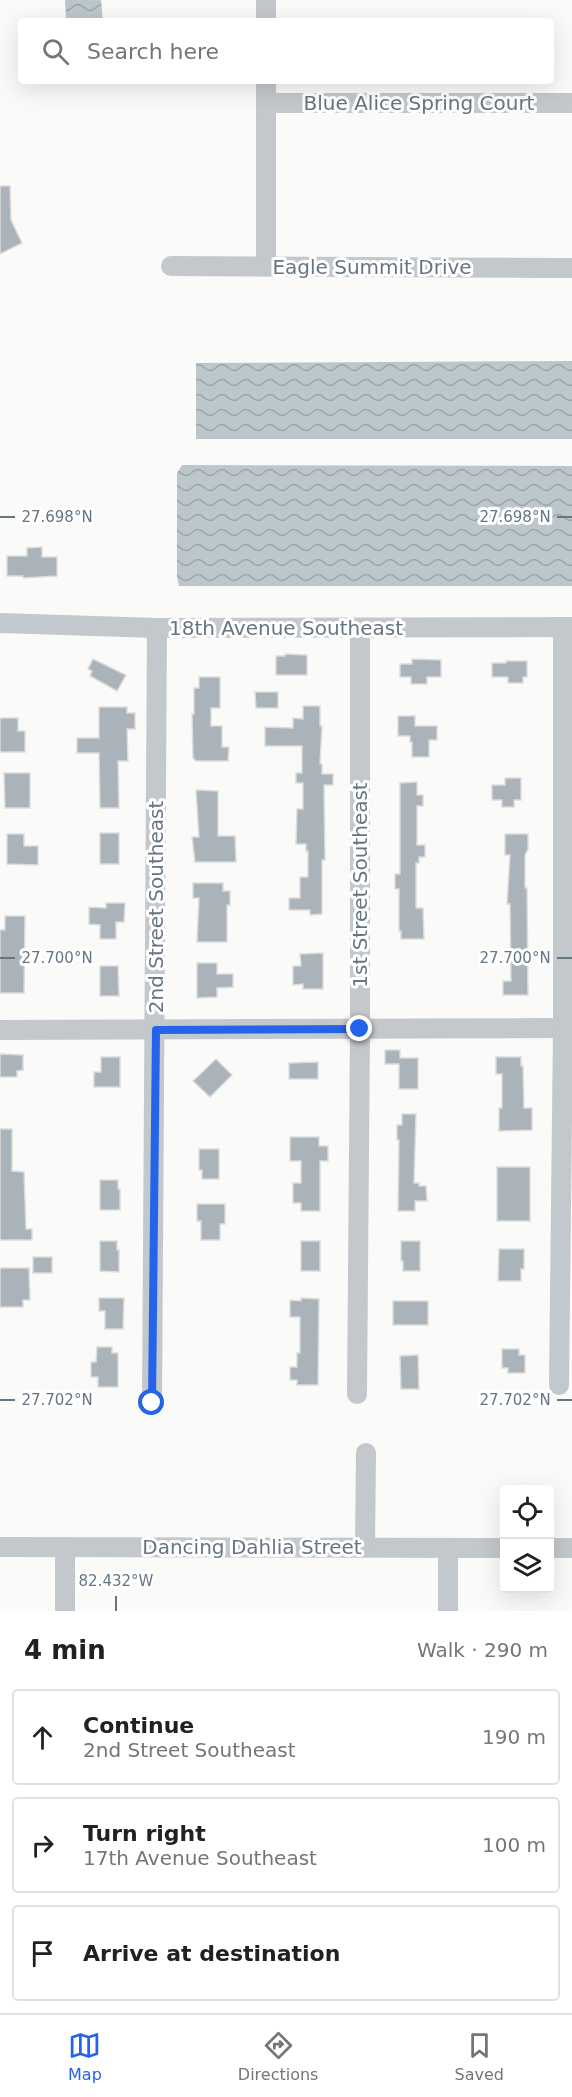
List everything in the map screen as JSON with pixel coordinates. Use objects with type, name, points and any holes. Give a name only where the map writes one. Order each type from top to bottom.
[{"type":"street","points":[[266,0],[266,18]]},
{"type":"street","points":[[266,84],[266,266]]},
{"type":"street","name":"Blue Alice Spring Court","points":[[266,103],[572,103]]},
{"type":"street","name":"Eagle Summit Drive","points":[[171,266],[572,268]]},
{"type":"street","name":"18th Avenue Southeast","points":[[0,623],[157,628],[567,627]]},
{"type":"street","points":[[559,1385],[568,1028],[567,627]]},
{"type":"street","name":"2nd Street Southeast","points":[[152,1403],[157,628]]},
{"type":"street","name":"1st Street Southeast","points":[[357,1394],[360,628]]},
{"type":"street","points":[[0,1030],[568,1028]]},
{"type":"street","points":[[365,1547],[366,1453]]},
{"type":"street","name":"Dancing Dahlia Street","points":[[0,1546],[500,1548]]},
{"type":"street","points":[[64,1546],[65,1611]]},
{"type":"street","points":[[448,1548],[448,1611]]},
{"type":"street","points":[[554,1548],[572,1548]]},
{"type":"water","points":[[65,0],[101,0],[103,18],[66,18]]},
{"type":"water","points":[[572,361],[572,439],[196,439],[196,363]]},
{"type":"water","points":[[182,465],[572,466],[572,586],[179,586],[177,577],[177,473]]},
{"type":"building","points":[[0,186],[10,186],[11,220],[22,243],[0,254]]},
{"type":"building","points":[[42,547],[42,557],[57,557],[57,576],[23,578],[23,576],[7,576],[7,556],[27,556],[27,548]]},
{"type":"building","points":[[285,654],[307,655],[307,675],[276,675],[276,656],[285,656]]},
{"type":"building","points":[[93,659],[126,675],[117,691],[90,676],[92,671],[88,669]]},
{"type":"building","points":[[412,659],[441,660],[441,677],[427,677],[427,684],[411,684],[411,677],[400,677],[400,664],[412,664]]},
{"type":"building","points":[[506,661],[527,661],[527,677],[523,677],[523,683],[508,683],[508,677],[492,677],[492,663],[506,663]]},
{"type":"building","points":[[199,677],[220,677],[220,708],[211,708],[211,726],[222,726],[222,747],[229,747],[228,761],[196,761],[193,758],[192,714],[194,714],[194,688],[199,688]]},
{"type":"building","points":[[255,692],[278,692],[278,708],[256,708]]},
{"type":"building","points":[[303,706],[320,706],[320,726],[322,726],[320,764],[322,764],[322,774],[333,774],[333,785],[324,785],[325,860],[322,860],[322,914],[310,915],[310,910],[289,910],[289,898],[300,898],[300,877],[308,877],[306,844],[296,844],[297,809],[303,809],[303,783],[296,783],[296,773],[302,773],[302,746],[265,746],[265,727],[293,728],[293,718],[303,719]]},
{"type":"building","points":[[99,707],[127,707],[127,713],[135,713],[135,729],[127,729],[128,761],[118,761],[119,808],[100,808],[99,753],[77,753],[77,738],[99,738]]},
{"type":"building","points":[[398,716],[415,716],[415,726],[437,726],[437,740],[429,740],[429,757],[412,757],[410,736],[398,736]]},
{"type":"building","points":[[0,718],[18,718],[18,731],[25,731],[25,752],[0,752]]},
{"type":"building","points":[[4,773],[30,773],[30,808],[5,808]]},
{"type":"building","points":[[505,778],[521,778],[521,800],[514,800],[514,807],[502,807],[502,800],[492,800],[492,785],[505,785]]},
{"type":"building","points":[[417,782],[417,795],[423,795],[423,806],[417,806],[417,845],[425,845],[425,857],[419,857],[419,863],[416,863],[416,908],[423,908],[424,939],[401,939],[399,889],[395,889],[395,874],[400,874],[400,783]]},
{"type":"building","points":[[196,790],[218,791],[218,836],[235,836],[236,862],[195,862],[192,837],[199,837]]},
{"type":"building","points":[[100,833],[119,833],[119,864],[100,864]]},
{"type":"building","points":[[7,834],[24,834],[24,846],[38,846],[38,865],[7,864]]},
{"type":"building","points":[[505,834],[528,834],[528,849],[525,855],[525,888],[527,888],[528,995],[503,995],[503,981],[511,981],[510,904],[507,904],[510,855],[505,855]]},
{"type":"building","points":[[193,883],[223,883],[223,891],[230,891],[230,905],[227,905],[227,942],[197,942],[199,898],[193,898]]},
{"type":"building","points":[[106,903],[125,903],[124,922],[116,922],[116,939],[100,939],[100,925],[89,924],[89,907],[106,908]]},
{"type":"building","points":[[5,916],[25,916],[24,993],[0,993],[0,930],[5,930]]},
{"type":"building","points":[[323,953],[323,989],[303,989],[303,984],[293,985],[293,966],[301,966],[300,954]]},
{"type":"building","points":[[197,963],[217,963],[217,974],[233,974],[233,987],[217,988],[217,997],[197,998]]},
{"type":"building","points":[[100,966],[118,966],[119,996],[100,996]]},
{"type":"building","points":[[385,1050],[400,1050],[400,1058],[418,1058],[418,1089],[399,1089],[399,1064],[385,1064]]},
{"type":"building","points":[[0,1054],[23,1055],[23,1070],[17,1071],[17,1077],[0,1077]]},
{"type":"building","points":[[101,1057],[120,1057],[120,1087],[94,1087],[94,1072],[101,1072]]},
{"type":"building","points":[[496,1057],[521,1057],[524,1108],[532,1108],[532,1130],[499,1131],[502,1074],[496,1074]]},
{"type":"building","points":[[216,1059],[232,1075],[210,1097],[193,1081]]},
{"type":"building","points":[[318,1062],[318,1079],[289,1079],[289,1063]]},
{"type":"building","points":[[402,1114],[416,1114],[414,1183],[426,1186],[427,1201],[415,1201],[415,1211],[398,1211],[399,1140],[397,1140],[397,1125],[402,1125]]},
{"type":"building","points":[[0,1129],[12,1129],[12,1171],[24,1172],[26,1229],[32,1229],[32,1240],[0,1240]]},
{"type":"building","points":[[290,1137],[319,1137],[319,1146],[328,1146],[328,1161],[320,1161],[320,1211],[301,1211],[301,1203],[293,1203],[293,1183],[301,1183],[301,1161],[290,1161]]},
{"type":"building","points":[[199,1149],[219,1149],[219,1179],[202,1179],[202,1170],[199,1170]]},
{"type":"building","points":[[497,1167],[530,1167],[530,1221],[497,1221]]},
{"type":"building","points":[[100,1180],[118,1180],[120,1210],[100,1210]]},
{"type":"building","points":[[197,1204],[225,1204],[225,1224],[220,1224],[220,1240],[201,1240],[201,1221],[197,1221]]},
{"type":"building","points":[[100,1241],[117,1241],[119,1272],[100,1271]]},
{"type":"building","points":[[301,1241],[320,1241],[320,1271],[301,1271]]},
{"type":"building","points":[[401,1241],[420,1241],[420,1271],[403,1271]]},
{"type":"building","points":[[499,1249],[524,1249],[524,1269],[521,1269],[521,1281],[498,1281]]},
{"type":"building","points":[[33,1257],[52,1257],[52,1273],[33,1273]]},
{"type":"building","points":[[0,1268],[29,1268],[30,1300],[23,1300],[23,1307],[0,1307]]},
{"type":"building","points":[[99,1298],[124,1298],[123,1329],[105,1329],[105,1311],[99,1311]]},
{"type":"building","points":[[301,1298],[319,1299],[318,1385],[297,1385],[297,1380],[290,1380],[290,1367],[297,1367],[297,1353],[300,1353],[300,1317],[290,1317],[290,1300],[301,1301]]},
{"type":"building","points":[[393,1301],[428,1301],[428,1325],[393,1325]]},
{"type":"building","points":[[97,1347],[112,1347],[112,1353],[118,1353],[118,1387],[98,1387],[98,1377],[91,1377],[91,1362],[96,1362]]},
{"type":"building","points":[[502,1349],[519,1349],[519,1355],[525,1355],[525,1373],[508,1373],[508,1368],[502,1368]]},
{"type":"building","points":[[418,1355],[419,1389],[401,1389],[400,1356]]},
{"type":"route","points":[[152,1403],[156,1030],[360,1029]]}]
